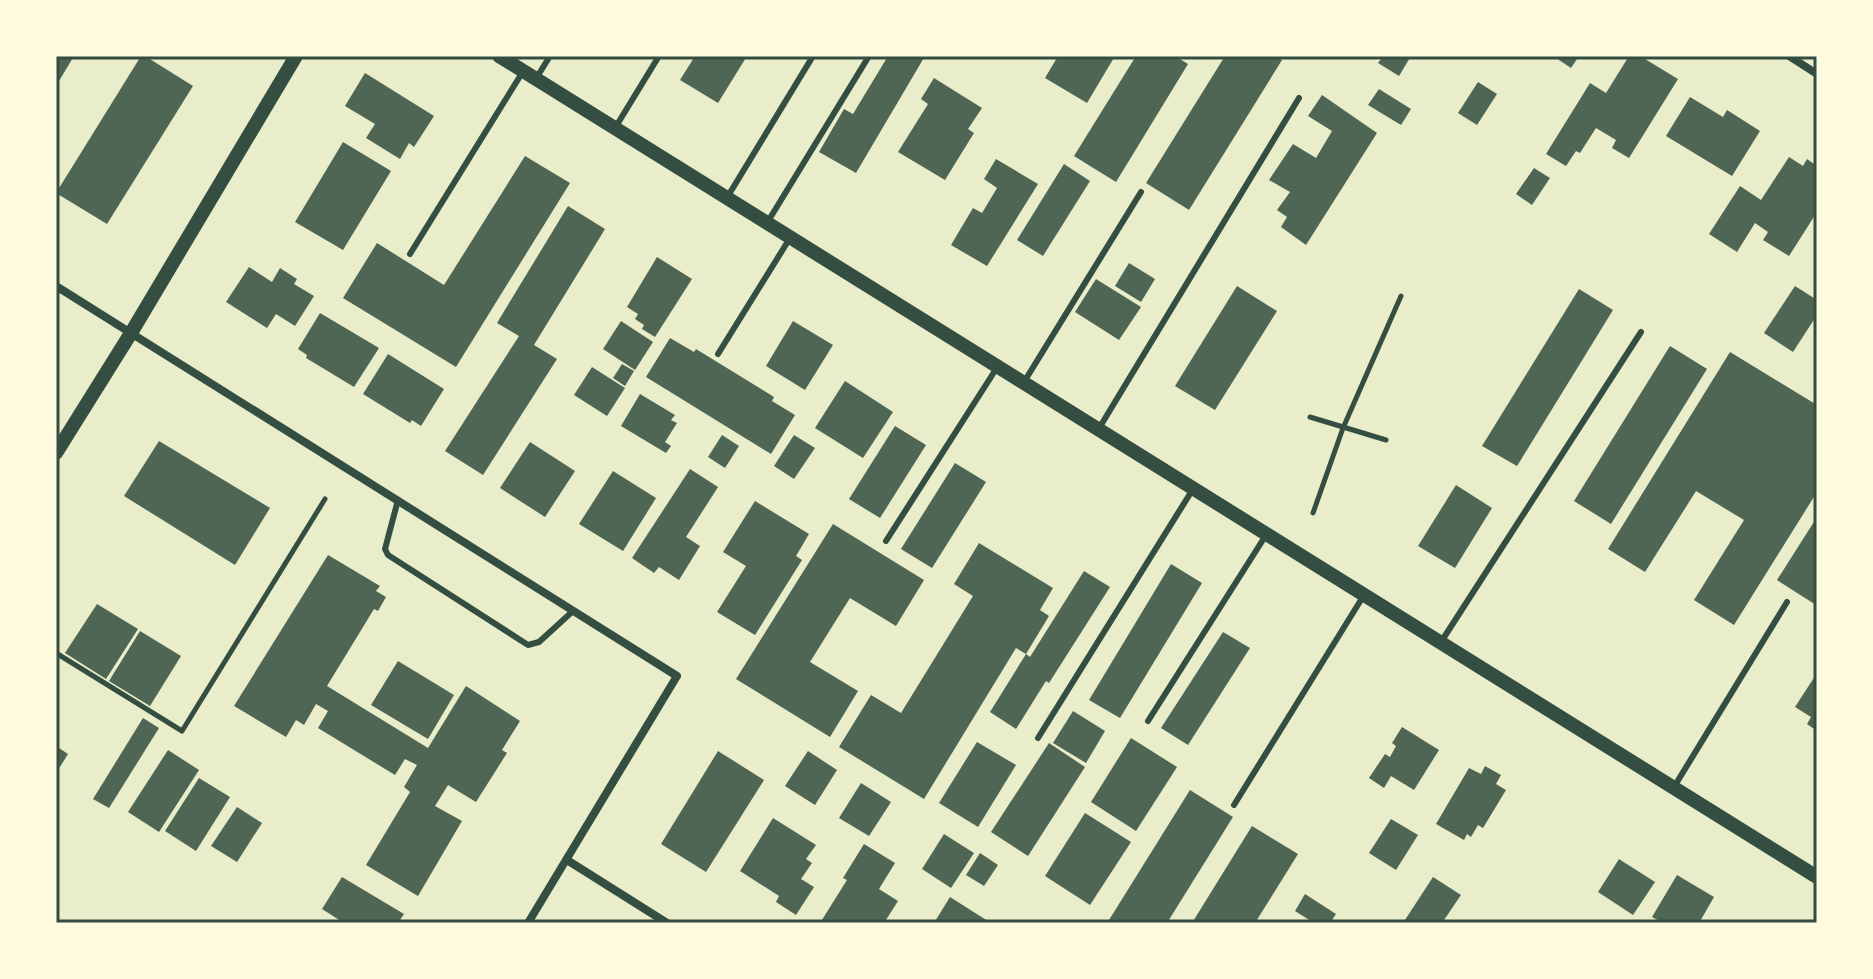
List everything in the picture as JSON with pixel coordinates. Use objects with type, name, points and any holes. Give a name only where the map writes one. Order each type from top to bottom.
[{"type":"street","points":[[56,453],[296,56]]},
{"type":"street","points":[[499,56],[1817,877]]},
{"type":"street","points":[[1789,56],[1817,74]]},
{"type":"street","points":[[56,286],[677,676],[528,923]]},
{"type":"street","points":[[567,860],[667,923]]},
{"type":"lane","points":[[410,254],[530,75],[550,56]]},
{"type":"lane","points":[[615,129],[659,56]]},
{"type":"lane","points":[[727,198],[813,56]]},
{"type":"lane","points":[[767,223],[869,56]]},
{"type":"lane","points":[[1098,430],[1299,98]]},
{"type":"lane","points":[[1024,382],[1141,192]]},
{"type":"lane","points":[[718,354],[790,237]]},
{"type":"lane","points":[[1441,642],[1641,332]]},
{"type":"lane","points":[[886,541],[998,366]]},
{"type":"lane","points":[[1038,738],[1193,488]]},
{"type":"lane","points":[[398,500],[385,549],[388,555],[528,645],[539,642],[573,611]]},
{"type":"lane","points":[[1148,721],[1266,534]]},
{"type":"lane","points":[[1234,805],[1364,595]]},
{"type":"lane","points":[[1674,787],[1787,602]]},
{"type":"path","points":[[1313,513],[1343,428],[1401,296]]},
{"type":"path","points":[[1310,417],[1386,440]]},
{"type":"path","points":[[56,653],[182,731],[325,499]]},
{"type":"building","points":[[56,56],[74,56],[56,86]]},
{"type":"building","points":[[141,56],[193,86],[107,224],[56,193]]},
{"type":"building","points":[[695,56],[747,56],[718,103],[680,80]]},
{"type":"building","points":[[888,56],[925,56],[856,173],[819,152],[844,109],[853,114]]},
{"type":"building","points":[[1058,56],[1068,59],[1069,56],[1115,56],[1087,103],[1045,78]]},
{"type":"building","points":[[1136,56],[1175,56],[1188,64],[1116,182],[1074,156]]},
{"type":"building","points":[[1225,56],[1276,56],[1282,60],[1189,210],[1146,183]]},
{"type":"building","points":[[1383,56],[1411,56],[1399,76],[1378,63]]},
{"type":"building","points":[[1553,56],[1579,56],[1571,68]]},
{"type":"building","points":[[1629,56],[1640,56],[1678,79],[1629,158],[1612,148],[1616,140],[1596,128],[1580,153],[1576,151],[1566,166],[1546,154],[1590,83],[1606,93]]},
{"type":"building","points":[[365,73],[434,116],[414,147],[409,143],[400,159],[366,138],[375,124],[345,106]]},
{"type":"building","points":[[934,78],[982,108],[968,129],[974,133],[945,180],[898,152],[928,104],[921,99]]},
{"type":"building","points":[[1478,82],[1497,94],[1477,125],[1458,113]]},
{"type":"building","points":[[1379,89],[1411,109],[1401,125],[1368,105]]},
{"type":"building","points":[[1322,95],[1377,133],[1306,245],[1281,227],[1287,217],[1277,210],[1290,192],[1269,180],[1293,144],[1316,158],[1332,131],[1308,116]]},
{"type":"building","points":[[1690,97],[1723,117],[1727,110],[1760,131],[1732,176],[1666,136]]},
{"type":"building","points":[[343,142],[391,171],[343,250],[295,222]]},
{"type":"building","points":[[525,156],[570,183],[456,367],[343,298],[377,243],[444,285]]},
{"type":"building","points":[[1789,157],[1803,166],[1807,159],[1817,166],[1817,212],[1789,256],[1763,240],[1768,232],[1755,223],[1737,252],[1709,234],[1740,186],[1761,200]]},
{"type":"building","points":[[996,159],[1038,184],[987,266],[951,245],[973,208],[982,213],[997,188],[984,179]]},
{"type":"building","points":[[1064,164],[1090,181],[1043,256],[1017,240]]},
{"type":"building","points":[[1534,168],[1550,178],[1532,205],[1516,194]]},
{"type":"building","points":[[568,206],[605,229],[534,345],[557,359],[483,475],[445,451],[519,336],[497,323]]},
{"type":"building","points":[[657,257],[692,279],[655,337],[642,329],[644,325],[635,319],[638,314],[627,307]]},
{"type":"building","points":[[1129,263],[1155,279],[1141,302],[1115,286]]},
{"type":"building","points":[[249,267],[272,282],[280,268],[297,279],[294,284],[314,296],[295,326],[276,314],[267,328],[226,302]]},
{"type":"building","points":[[1096,279],[1141,307],[1119,340],[1075,312]]},
{"type":"building","points":[[1237,286],[1277,311],[1215,410],[1175,386]]},
{"type":"building","points":[[1795,286],[1817,300],[1817,315],[1793,352],[1764,333]]},
{"type":"building","points":[[1579,289],[1613,310],[1517,466],[1482,446]]},
{"type":"building","points":[[320,313],[379,348],[354,387],[306,358],[307,355],[298,349]]},
{"type":"building","points":[[621,321],[653,342],[635,370],[603,349]]},
{"type":"building","points":[[793,321],[833,345],[805,390],[766,366]]},
{"type":"building","points":[[670,338],[694,352],[696,349],[774,397],[772,401],[795,415],[771,454],[646,377]]},
{"type":"building","points":[[1670,346],[1707,369],[1611,524],[1574,501]]},
{"type":"building","points":[[1730,352],[1817,405],[1817,492],[1734,625],[1694,600],[1744,520],[1696,491],[1645,572],[1608,549]]},
{"type":"building","points":[[388,354],[444,389],[421,426],[412,420],[410,423],[363,394]]},
{"type":"building","points":[[622,364],[634,371],[625,386],[613,378]]},
{"type":"building","points":[[592,367],[625,388],[607,416],[574,395]]},
{"type":"building","points":[[845,381],[893,412],[863,458],[815,428]]},
{"type":"building","points":[[640,394],[675,415],[671,420],[677,423],[665,442],[671,446],[666,453],[621,426]]},
{"type":"building","points":[[895,426],[926,445],[880,518],[849,499]]},
{"type":"building","points":[[722,435],[739,446],[725,468],[708,457]]},
{"type":"building","points":[[794,435],[815,448],[794,479],[774,466]]},
{"type":"building","points":[[159,441],[270,508],[235,565],[124,496]]},
{"type":"building","points":[[530,442],[575,471],[545,517],[500,488]]},
{"type":"building","points":[[955,463],[986,482],[932,568],[901,549]]},
{"type":"building","points":[[690,469],[718,487],[686,537],[700,546],[679,580],[659,567],[654,573],[632,558]]},
{"type":"building","points":[[613,471],[656,498],[623,551],[579,524]]},
{"type":"building","points":[[1456,485],[1492,508],[1455,568],[1418,546]]},
{"type":"building","points":[[755,501],[809,534],[796,556],[802,560],[755,635],[717,612],[746,566],[723,552]]},
{"type":"building","points":[[1817,517],[1817,603],[1816,605],[1777,580]]},
{"type":"building","points":[[833,524],[924,580],[896,626],[850,598],[810,662],[858,691],[830,737],[736,679]]},
{"type":"building","points":[[979,543],[1053,588],[1040,610],[1049,616],[1026,654],[1016,648],[924,799],[839,747],[871,695],[901,713],[973,596],[954,584]]},
{"type":"building","points":[[328,555],[380,586],[376,591],[386,597],[378,611],[374,609],[327,686],[428,748],[466,686],[520,721],[502,750],[507,753],[476,802],[448,785],[435,806],[462,821],[418,896],[366,865],[410,792],[404,787],[417,765],[405,759],[395,775],[318,728],[328,711],[316,704],[304,725],[296,720],[286,737],[234,706]]},
{"type":"building","points":[[1171,564],[1202,583],[1120,718],[1089,700]]},
{"type":"building","points":[[1084,571],[1110,587],[1016,729],[990,712],[1026,654],[1030,657]]},
{"type":"building","points":[[97,604],[138,629],[106,679],[65,653]]},
{"type":"building","points":[[140,631],[181,656],[150,706],[109,681]]},
{"type":"building","points":[[1223,632],[1250,648],[1188,745],[1161,728]]},
{"type":"building","points":[[398,661],[454,695],[428,739],[371,705]]},
{"type":"building","points":[[1817,673],[1817,731],[1807,724],[1811,717],[1795,707]]},
{"type":"building","points":[[1073,711],[1105,731],[1086,763],[1053,743]]},
{"type":"building","points":[[143,718],[159,728],[109,808],[93,799]]},
{"type":"building","points":[[1402,727],[1439,750],[1414,790],[1391,776],[1384,788],[1369,778],[1385,754],[1390,757],[1396,746],[1392,743]]},
{"type":"building","points":[[1131,738],[1177,767],[1136,831],[1091,802]]},
{"type":"building","points":[[977,742],[1016,765],[978,827],[939,803]]},
{"type":"building","points":[[1049,743],[1085,767],[1028,856],[991,832]]},
{"type":"building","points":[[56,746],[68,754],[58,770],[56,769]]},
{"type":"building","points":[[168,750],[199,770],[159,832],[128,812]]},
{"type":"building","points":[[718,751],[764,780],[706,872],[661,844]]},
{"type":"building","points":[[808,751],[837,770],[815,805],[785,786]]},
{"type":"building","points":[[1485,766],[1501,775],[1496,784],[1506,790],[1483,828],[1478,825],[1471,837],[1467,834],[1464,840],[1436,824],[1469,768],[1481,774]]},
{"type":"building","points":[[199,778],[230,797],[196,851],[165,831]]},
{"type":"building","points":[[861,783],[891,802],[869,836],[839,818]]},
{"type":"building","points":[[1190,790],[1233,817],[1167,923],[1113,923],[1109,920]]},
{"type":"building","points":[[237,807],[262,823],[237,862],[211,846]]},
{"type":"building","points":[[1085,813],[1131,842],[1090,905],[1045,876]]},
{"type":"building","points":[[773,818],[816,845],[806,859],[812,863],[801,879],[814,887],[796,915],[776,902],[779,896],[740,871]]},
{"type":"building","points":[[1391,819],[1418,835],[1396,870],[1369,853]]},
{"type":"building","points":[[1252,826],[1298,854],[1255,923],[1192,923]]},
{"type":"building","points":[[944,834],[974,853],[951,888],[922,869]]},
{"type":"building","points":[[864,844],[895,863],[879,889],[898,901],[884,923],[820,923],[847,880],[843,878]]},
{"type":"building","points":[[980,853],[998,865],[984,886],[966,875]]},
{"type":"building","points":[[1619,859],[1655,882],[1633,915],[1598,892]]},
{"type":"building","points":[[1677,875],[1714,897],[1699,923],[1663,923],[1652,917]]},
{"type":"building","points":[[342,877],[404,914],[398,923],[344,923],[322,909]]},
{"type":"building","points":[[1433,877],[1461,895],[1442,923],[1403,923]]},
{"type":"building","points":[[1305,894],[1336,914],[1330,923],[1314,923],[1295,911]]},
{"type":"building","points":[[950,897],[991,923],[934,923]]}]
